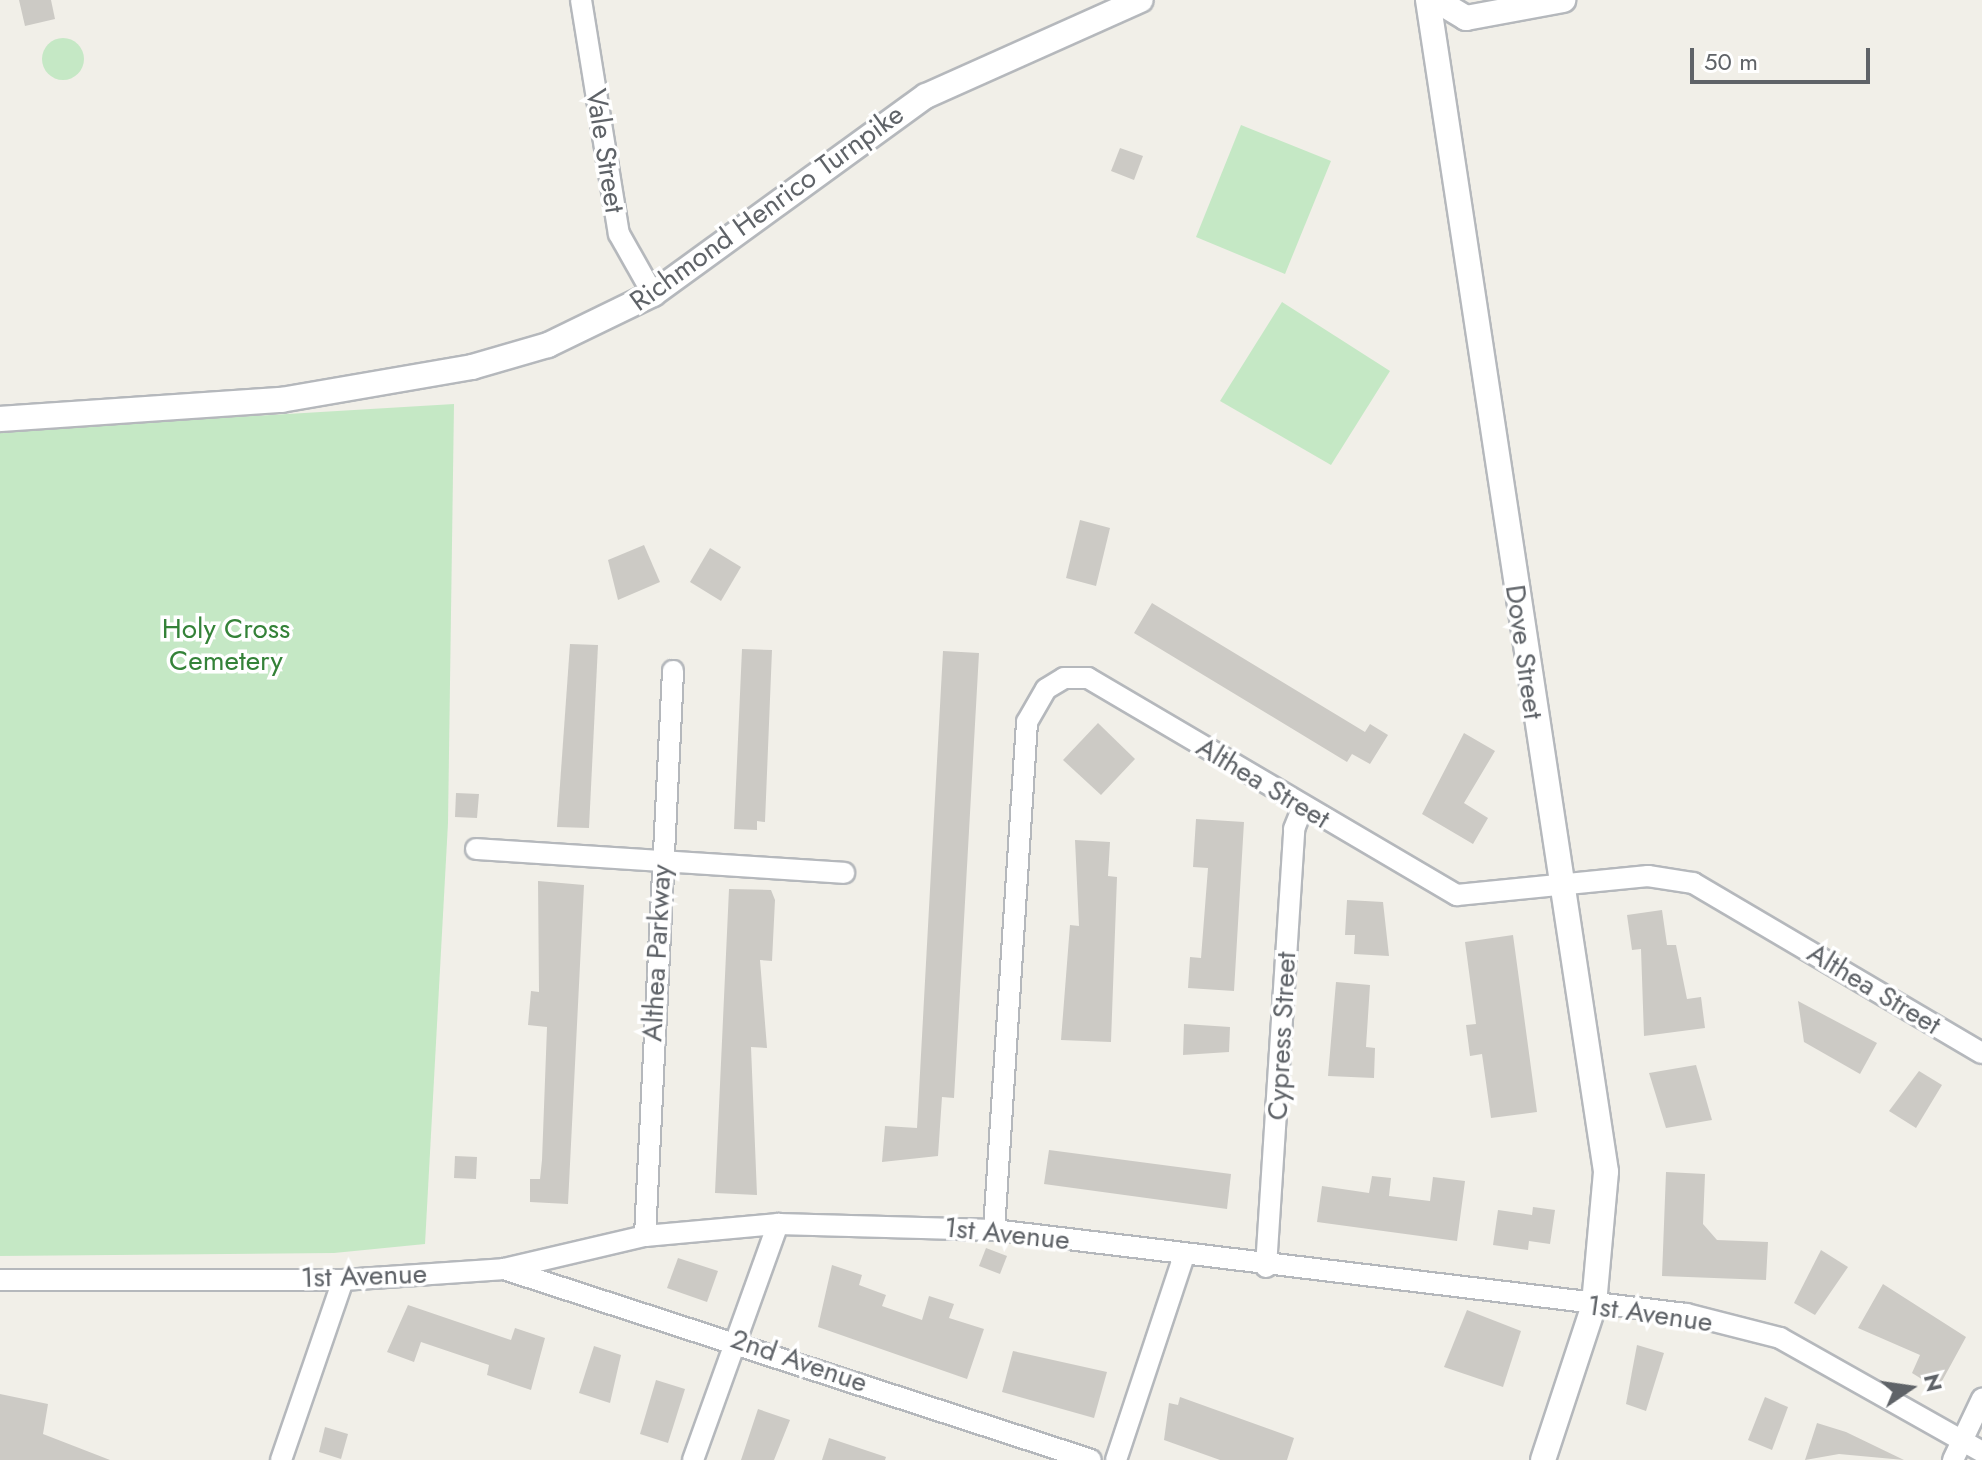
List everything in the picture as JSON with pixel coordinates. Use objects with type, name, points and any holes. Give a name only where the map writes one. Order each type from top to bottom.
[{"type":"street","name":"Vale Street","points":[[581,0],[619,234],[653,294]]},
{"type":"street","name":"Richmond Henrico Turnpike","points":[[0,419],[188,411],[398,381],[548,345],[653,294],[902,110],[1141,0]]},
{"type":"street","name":"Dove Street","points":[[1428,0],[1560,889],[1606,1172],[1594,1305],[1543,1460]]},
{"type":"street","points":[[1436,0],[1466,18],[1563,0]]},
{"type":"street","name":"Althea Parkway","points":[[645,1236],[673,671]]},
{"type":"street","name":"Althea Street","points":[[994,1230],[1033,705],[1064,678],[1088,678],[1457,895],[1560,889],[1648,876],[1693,883],[1982,1053]]},
{"type":"street","name":"Cypress Street","points":[[1266,1267],[1294,829],[1303,807]]},
{"type":"street","points":[[476,849],[844,873]]},
{"type":"street","points":[[693,1460],[732,1338],[778,1224]]},
{"type":"street","name":"1st Avenue","points":[[0,1280],[343,1280],[504,1269],[645,1236],[778,1224],[994,1230],[1266,1267],[1686,1314],[1780,1338],[1956,1450],[1982,1452]]},
{"type":"street","points":[[1116,1460],[1184,1256]]},
{"type":"street","name":"2nd Avenue","points":[[504,1269],[732,1338],[1091,1460]]},
{"type":"street","points":[[281,1460],[343,1280]]},
{"type":"street","points":[[1956,1450],[1982,1399]]},
{"type":"green space","points":[[63,38],[78,44],[84,59],[78,74],[63,80],[48,74],[42,59],[48,44]]},
{"type":"green space","points":[[1241,125],[1331,161],[1285,274],[1196,237]]},
{"type":"green space","points":[[1282,302],[1390,371],[1331,465],[1220,401]]},
{"type":"green space","name":"Holy Cross Cemetery","points":[[454,404],[448,823],[425,1244],[334,1253],[0,1256],[0,431]]},
{"type":"building","points":[[19,0],[51,0],[55,19],[25,26]]},
{"type":"building","points":[[1120,148],[1143,156],[1134,180],[1111,171]]},
{"type":"building","points":[[1080,520],[1110,528],[1096,586],[1066,578]]},
{"type":"building","points":[[644,545],[660,582],[618,600],[608,560]]},
{"type":"building","points":[[710,548],[741,567],[721,601],[690,582]]},
{"type":"building","points":[[1152,603],[1365,732],[1370,724],[1388,735],[1370,764],[1352,754],[1347,762],[1134,633]]},
{"type":"building","points":[[570,644],[598,645],[589,828],[557,827]]},
{"type":"building","points":[[742,649],[772,650],[765,822],[757,821],[757,830],[734,829]]},
{"type":"building","points":[[943,651],[979,653],[954,1098],[942,1097],[938,1156],[882,1162],[885,1126],[917,1128]]},
{"type":"building","points":[[1098,723],[1135,759],[1101,795],[1063,760]]},
{"type":"building","points":[[1464,733],[1495,751],[1464,803],[1488,818],[1473,844],[1422,814]]},
{"type":"building","points":[[456,793],[479,794],[477,818],[455,817]]},
{"type":"building","points":[[1196,819],[1244,822],[1234,991],[1188,988],[1190,957],[1201,958],[1208,868],[1193,867]]},
{"type":"building","points":[[1075,840],[1110,842],[1108,876],[1117,877],[1111,1042],[1061,1040],[1070,925],[1079,926]]},
{"type":"building","points":[[538,881],[584,885],[568,1204],[530,1202],[530,1179],[540,1179],[542,1160],[547,1027],[528,1025],[531,991],[539,992]]},
{"type":"building","points":[[729,889],[771,890],[775,900],[772,961],[760,960],[767,1048],[751,1047],[757,1195],[715,1193]]},
{"type":"building","points":[[1347,900],[1383,902],[1389,956],[1354,954],[1355,935],[1345,935]]},
{"type":"building","points":[[1662,910],[1667,945],[1676,945],[1687,999],[1701,997],[1705,1028],[1644,1036],[1641,949],[1632,950],[1627,915]]},
{"type":"building","points":[[1513,935],[1537,1112],[1491,1118],[1482,1054],[1470,1056],[1466,1025],[1476,1024],[1465,942]]},
{"type":"building","points":[[1336,982],[1370,985],[1366,1047],[1375,1048],[1374,1078],[1328,1076]]},
{"type":"building","points":[[1798,1001],[1877,1043],[1860,1074],[1804,1042]]},
{"type":"building","points":[[1184,1024],[1230,1027],[1229,1052],[1183,1055]]},
{"type":"building","points":[[1696,1065],[1712,1120],[1666,1128],[1649,1073]]},
{"type":"building","points":[[1919,1071],[1942,1085],[1916,1128],[1889,1111]]},
{"type":"building","points":[[1049,1150],[1231,1174],[1227,1209],[1044,1184]]},
{"type":"building","points":[[455,1156],[477,1157],[476,1179],[454,1178]]},
{"type":"building","points":[[1666,1172],[1705,1174],[1703,1224],[1717,1240],[1768,1242],[1766,1280],[1662,1276]]},
{"type":"building","points":[[1372,1176],[1391,1178],[1389,1196],[1430,1201],[1433,1177],[1465,1181],[1457,1241],[1317,1222],[1322,1186],[1369,1193]]},
{"type":"building","points":[[1533,1207],[1555,1210],[1550,1244],[1529,1241],[1528,1250],[1493,1245],[1498,1210],[1532,1215]]},
{"type":"building","points":[[986,1248],[1007,1256],[1000,1274],[979,1266]]},
{"type":"building","points":[[1821,1250],[1848,1267],[1815,1315],[1794,1303]]},
{"type":"building","points":[[678,1258],[718,1271],[707,1302],[667,1288]]},
{"type":"building","points":[[832,1265],[862,1275],[859,1285],[886,1295],[882,1306],[922,1320],[929,1296],[954,1304],[949,1318],[984,1329],[967,1379],[818,1327]]},
{"type":"building","points":[[1883,1284],[1966,1337],[1942,1381],[1933,1386],[1912,1373],[1920,1355],[1858,1328]]},
{"type":"building","points":[[408,1305],[511,1340],[515,1328],[545,1338],[531,1390],[487,1375],[489,1365],[421,1342],[414,1362],[387,1352]]},
{"type":"building","points":[[1467,1310],[1521,1331],[1503,1387],[1444,1367]]},
{"type":"building","points":[[1637,1345],[1664,1353],[1646,1411],[1626,1404]]},
{"type":"building","points":[[594,1346],[621,1355],[610,1403],[579,1393]]},
{"type":"building","points":[[1013,1351],[1107,1372],[1094,1418],[1002,1392]]},
{"type":"building","points":[[656,1380],[685,1389],[668,1443],[640,1434]]},
{"type":"building","points":[[0,1394],[48,1404],[43,1434],[110,1460],[0,1460]]},
{"type":"building","points":[[1180,1397],[1294,1438],[1287,1460],[1220,1460],[1164,1440],[1169,1403],[1178,1405]]},
{"type":"building","points":[[1765,1397],[1788,1407],[1772,1450],[1748,1440]]},
{"type":"building","points":[[758,1409],[790,1420],[774,1460],[741,1460]]},
{"type":"building","points":[[1817,1423],[1846,1432],[1904,1460],[1839,1454],[1805,1460]]},
{"type":"building","points":[[325,1427],[348,1434],[341,1459],[319,1452]]},
{"type":"building","points":[[829,1438],[886,1457],[885,1460],[822,1460]]}]
